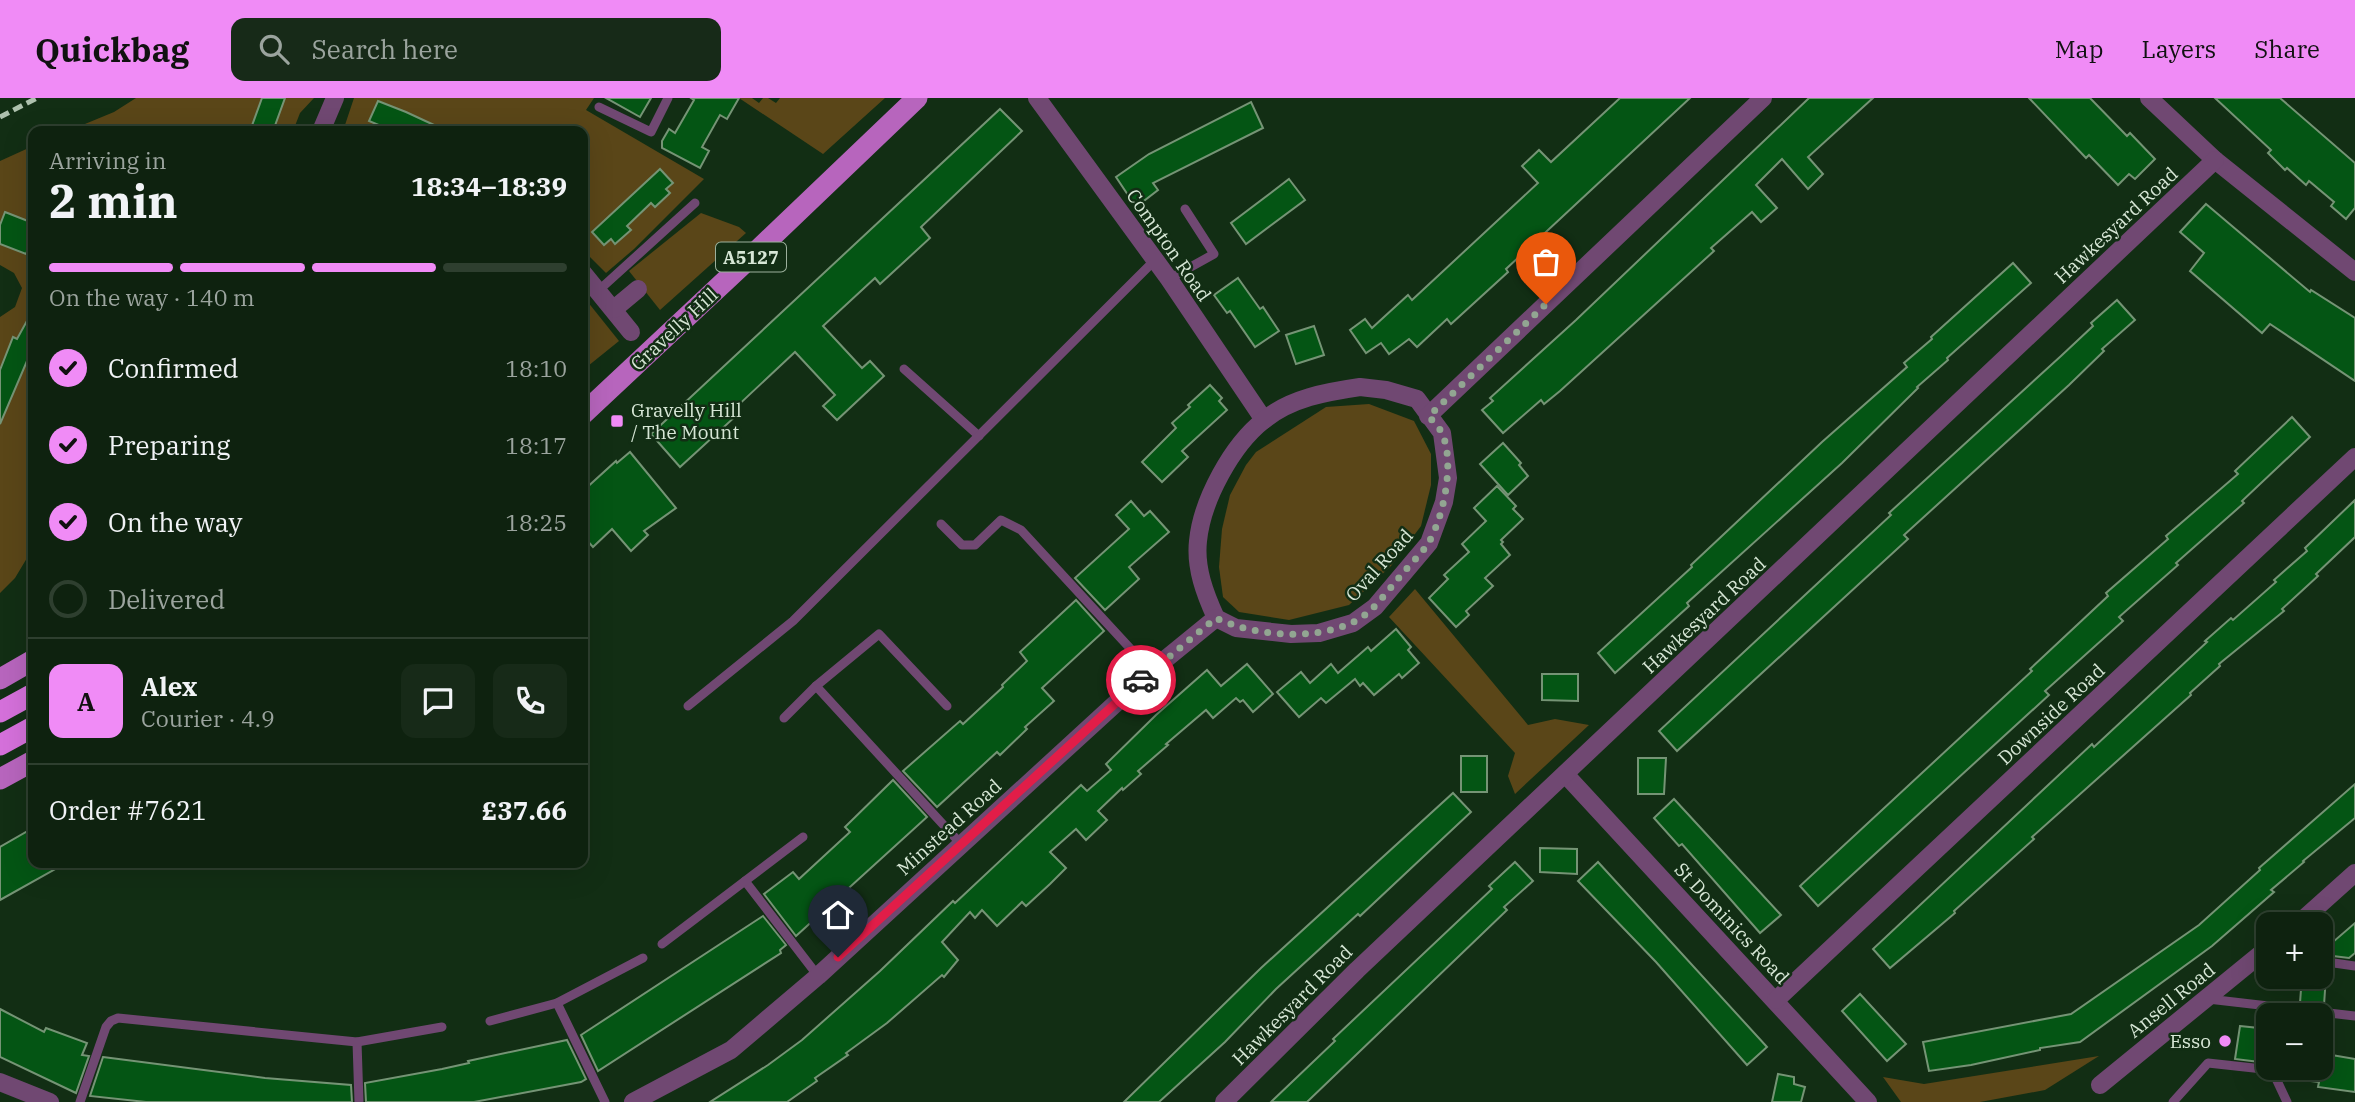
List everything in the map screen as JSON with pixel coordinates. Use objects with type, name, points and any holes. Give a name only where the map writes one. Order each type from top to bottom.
[{"type":"highway","points":[[0,712],[28,697]]},
{"type":"highway","points":[[0,746],[28,730]]},
{"type":"main road","name":"Gravelly Hill","points":[[588,409],[917,98]]},
{"type":"main road","points":[[0,679],[28,663]]},
{"type":"main road","points":[[0,779],[28,764]]},
{"type":"street","name":"Compton Road","points":[[1037,98],[1156,260],[1264,420]]},
{"type":"street","points":[[1429,416],[1763,98]]},
{"type":"street","points":[[2150,98],[2215,160],[2355,272]]},
{"type":"street","points":[[323,126],[332,104]]},
{"type":"street","name":"Hawkesyard Road","points":[[1224,1102],[1357,970],[2215,160]]},
{"type":"street","points":[[588,279],[631,332]]},
{"type":"street","points":[[614,309],[638,289]]},
{"type":"street","name":"Oval Road","points":[[1360,387],[1386,390],[1417,399],[1442,433],[1448,478],[1444,502],[1429,543],[1374,607],[1353,623],[1319,633],[1291,634],[1236,628],[1216,618],[1203,591],[1198,541],[1203,517],[1221,474],[1240,446],[1264,420],[1300,400],[1326,392],[1360,387]]},
{"type":"street","name":"Downside Road","points":[[1776,1000],[2355,457]]},
{"type":"street","name":"Minstead Road","points":[[633,1102],[731,1050],[818,976],[1151,671],[1216,618]]},
{"type":"street","name":"St Dominics Road","points":[[1565,774],[1868,1102]]},
{"type":"street","points":[[2311,912],[2355,873]]},
{"type":"street","name":"Ansell Road","points":[[2100,1085],[2256,958]]},
{"type":"street","points":[[0,1082],[50,1102]]},
{"type":"lane","points":[[599,107],[651,132],[668,98]]},
{"type":"lane","points":[[598,291],[695,203]]},
{"type":"lane","points":[[1169,279],[1214,254],[1185,209]]},
{"type":"lane","points":[[688,706],[793,621],[1156,260]]},
{"type":"lane","points":[[904,369],[979,436]]},
{"type":"lane","points":[[941,524],[962,545],[975,545],[1000,520],[1021,530],[1151,671]]},
{"type":"lane","points":[[783,718],[816,686],[879,634],[947,706]]},
{"type":"lane","points":[[816,686],[961,844]]},
{"type":"lane","points":[[662,944],[803,836]]},
{"type":"lane","points":[[745,881],[818,976]]},
{"type":"lane","points":[[490,1021],[557,1003],[643,958]]},
{"type":"lane","points":[[2333,963],[2355,966]]},
{"type":"lane","points":[[2207,998],[2355,1016]]},
{"type":"lane","points":[[557,1003],[605,1102]]},
{"type":"lane","points":[[80,1102],[106,1027],[118,1018],[357,1042],[442,1027]]},
{"type":"lane","points":[[357,1042],[359,1102]]},
{"type":"lane","points":[[2173,1102],[2208,1063],[2272,1070],[2287,1102]]},
{"type":"shaded area","points":[[136,98],[314,98],[300,113],[295,126],[80,126],[114,112]]},
{"type":"shaded area","points":[[354,98],[594,98],[586,110],[704,179],[606,273],[588,255],[588,126],[345,126]]},
{"type":"shaded area","points":[[739,98],[752,98],[759,103],[763,98],[768,98],[776,103],[780,98],[885,98],[823,154]]},
{"type":"shaded area","points":[[28,148],[28,556],[15,578],[0,593],[0,317],[15,307],[22,288],[14,273],[0,265],[0,161]]},
{"type":"shaded area","points":[[701,213],[739,227],[746,233],[660,310],[629,271]]},
{"type":"shaded area","points":[[588,302],[619,341],[588,366]]},
{"type":"shaded area","points":[[1369,404],[1414,421],[1431,454],[1431,485],[1421,526],[1391,566],[1349,605],[1289,620],[1239,612],[1223,597],[1219,567],[1222,529],[1230,495],[1246,465],[1256,452],[1326,407]]},
{"type":"shaded area","points":[[1415,589],[1528,725],[1555,719],[1589,725],[1515,794],[1508,776],[1515,753],[1389,617]]},
{"type":"shaded area","points":[[2099,1056],[2045,1090],[1980,1102],[1901,1102],[1883,1077],[1924,1084]]},
{"type":"building","points":[[262,98],[285,98],[275,126],[252,126]]},
{"type":"building","points":[[606,98],[651,98],[640,117]]},
{"type":"building","points":[[691,98],[739,98],[727,119],[720,115],[702,147],[709,151],[700,168],[662,148],[662,141],[669,129],[675,133],[694,100]]},
{"type":"building","points":[[1620,98],[1690,98],[1506,269],[1508,272],[1451,324],[1447,319],[1417,347],[1409,339],[1389,354],[1381,343],[1366,353],[1350,330],[1365,319],[1372,328],[1408,295],[1412,300],[1538,183],[1522,166],[1539,150],[1551,162]]},
{"type":"building","points":[[1809,98],[1873,98],[1808,157],[1823,174],[1808,189],[1782,159],[1756,185],[1777,208],[1761,222],[1752,212],[1711,248],[1714,251],[1560,391],[1544,404],[1541,400],[1503,433],[1482,410],[1493,401],[1490,398]]},
{"type":"building","points":[[2029,98],[2090,98],[2127,136],[2130,133],[2155,159],[2135,179],[2129,174],[2118,185],[2089,155],[2086,158]]},
{"type":"building","points":[[2215,98],[2280,98],[2355,163],[2355,208],[2346,219],[2331,206],[2334,202],[2309,181],[2306,185],[2287,168],[2285,170],[2268,153],[2271,150]]},
{"type":"building","points":[[378,101],[436,126],[381,126],[369,121]]},
{"type":"building","points":[[1251,102],[1263,128],[1153,183],[1158,190],[1136,207],[1116,177],[1149,154]]},
{"type":"building","points":[[1000,109],[1022,131],[921,227],[930,238],[880,284],[875,278],[823,326],[862,368],[870,361],[884,376],[837,420],[823,406],[835,395],[795,352],[733,410],[737,415],[680,467],[651,434]]},
{"type":"building","points":[[660,169],[673,183],[666,189],[670,193],[655,207],[651,203],[627,226],[631,230],[615,244],[611,239],[604,245],[592,232]]},
{"type":"building","points":[[1289,179],[1305,200],[1246,244],[1231,223]]},
{"type":"building","points":[[2206,204],[2310,292],[2311,290],[2355,318],[2355,381],[2270,324],[2262,333],[2190,271],[2204,253],[2180,232]]},
{"type":"building","points":[[5,212],[28,221],[26,254],[0,244],[0,225]]},
{"type":"building","points":[[2013,263],[2031,283],[1947,358],[1948,360],[1917,387],[1842,463],[1687,603],[1689,606],[1615,673],[1598,653],[1822,442],[1907,367],[1904,363]]},
{"type":"building","points":[[1238,278],[1279,331],[1255,347],[1230,311],[1227,313],[1214,295]]},
{"type":"building","points":[[2117,300],[2135,320],[2102,349],[2104,351],[2069,385],[1904,535],[1908,539],[1677,751],[1659,731],[1891,515],[1889,513],[2093,326],[2091,323]]},
{"type":"building","points":[[28,319],[28,359],[0,424],[0,370],[13,337],[17,339]]},
{"type":"building","points":[[1314,326],[1324,355],[1296,364],[1286,335]]},
{"type":"building","points":[[1210,385],[1222,398],[1219,401],[1227,410],[1182,451],[1188,457],[1162,482],[1142,462],[1176,428],[1172,423]]},
{"type":"building","points":[[2292,417],[2310,437],[2242,501],[2244,503],[2119,617],[2123,621],[2045,691],[2049,695],[1818,906],[1800,886],[2032,671],[2030,669],[2108,596],[2106,593],[2168,539],[2166,536],[2238,474],[2235,471]]},
{"type":"building","points":[[1503,443],[1521,463],[1519,465],[1528,476],[1508,495],[1480,464]]},
{"type":"building","points":[[630,452],[676,508],[644,531],[648,535],[631,551],[612,529],[593,547],[588,542],[588,486],[616,461],[617,463]]},
{"type":"building","points":[[1497,486],[1516,506],[1513,509],[1523,519],[1501,540],[1510,555],[1485,578],[1493,586],[1466,611],[1469,615],[1456,627],[1429,598],[1448,579],[1444,575],[1469,552],[1462,544],[1486,521],[1474,508]]},
{"type":"building","points":[[2355,500],[2355,537],[2282,609],[2284,611],[2219,664],[2191,695],[2032,837],[2034,839],[1954,911],[1955,913],[1890,968],[1873,949],[2092,744],[2094,747],[2207,642],[2205,641],[2276,582],[2274,580],[2307,551],[2305,548]]},
{"type":"building","points":[[1131,501],[1144,516],[1150,511],[1169,532],[1129,567],[1139,579],[1105,610],[1075,578],[1129,529],[1116,515]]},
{"type":"building","points":[[1076,600],[1104,631],[1042,688],[1054,701],[1025,727],[1027,729],[1000,755],[997,752],[937,807],[903,771],[960,721],[963,724],[1003,687],[1027,661],[1020,652]]},
{"type":"building","points":[[1396,629],[1411,647],[1408,650],[1419,663],[1402,678],[1399,674],[1374,695],[1363,683],[1360,686],[1355,679],[1326,703],[1321,698],[1299,717],[1277,692],[1301,672],[1310,683],[1331,664],[1338,673],[1368,647],[1371,651]]},
{"type":"building","points":[[1247,664],[1273,694],[1253,712],[1243,700],[1240,702],[1236,698],[1213,718],[1206,710],[1166,744],[1168,745],[1138,771],[1141,774],[1098,811],[1107,820],[1086,840],[1076,829],[1050,852],[1066,868],[1050,884],[1026,906],[1022,902],[997,926],[982,910],[975,918],[970,912],[942,942],[958,960],[944,977],[942,975],[887,1023],[846,1053],[848,1055],[815,1078],[817,1081],[787,1102],[710,1102],[802,1040],[1081,785],[1087,791],[1111,770],[1106,764],[1207,670],[1221,686]]},
{"type":"building","points":[[1542,674],[1578,674],[1578,701],[1542,700]]},
{"type":"building","points":[[1461,756],[1487,756],[1487,792],[1461,792]]},
{"type":"building","points":[[1638,758],[1666,758],[1664,794],[1638,794]]},
{"type":"building","points":[[893,780],[927,817],[796,936],[764,894],[793,872],[799,879],[850,832],[845,827]]},
{"type":"building","points":[[2355,784],[2355,818],[2303,861],[2271,890],[2274,892],[2212,946],[2080,1042],[1929,1071],[1923,1042],[2071,1014],[2199,925]]},
{"type":"building","points":[[1453,793],[1471,812],[1360,916],[1358,914],[1276,989],[1225,1042],[1159,1102],[1124,1102],[1261,968]]},
{"type":"building","points":[[1674,799],[1781,915],[1760,933],[1682,844],[1679,846],[1654,818]]},
{"type":"building","points":[[28,831],[28,868],[57,868],[0,900],[0,847]]},
{"type":"building","points":[[1540,848],[1577,849],[1577,874],[1540,872]]},
{"type":"building","points":[[1515,862],[1533,881],[1504,907],[1507,910],[1307,1102],[1271,1102],[1335,1041],[1333,1039],[1492,889],[1489,886]]},
{"type":"building","points":[[1598,862],[1767,1047],[1747,1065],[1656,962],[1578,881]]},
{"type":"building","points":[[763,916],[786,945],[780,950],[781,953],[598,1071],[581,1035]]},
{"type":"building","points":[[2355,923],[2355,953],[2349,958],[2333,956],[2333,942]]},
{"type":"building","points":[[2301,989],[2325,989],[2324,1003],[2300,1003]]},
{"type":"building","points":[[1860,994],[1906,1044],[1887,1061],[1842,1011]]},
{"type":"building","points":[[0,1009],[44,1032],[46,1028],[87,1043],[82,1055],[89,1056],[76,1093],[0,1057]]},
{"type":"building","points":[[2240,1026],[2256,1028],[2256,1062],[2235,1059]]},
{"type":"building","points":[[567,1040],[586,1079],[581,1082],[474,1102],[366,1102],[365,1083],[442,1069]]},
{"type":"building","points":[[2333,1055],[2355,1059],[2355,1092],[2318,1087],[2319,1082],[2303,1080],[2333,1080]]},
{"type":"building","points":[[103,1057],[265,1078],[351,1085],[352,1102],[146,1102],[90,1096]]},
{"type":"building","points":[[1778,1074],[1794,1077],[1794,1084],[1805,1087],[1801,1102],[1772,1102]]},
{"type":"railway","points":[[0,117],[37,98]]},
{"type":"way so far","points":[[1141,680],[1216,618],[1236,628],[1291,634],[1319,633],[1353,623],[1374,607],[1429,543],[1444,502],[1448,478],[1442,433],[1429,416],[1546,304]]},
{"type":"place","name":"Gravelly Hill / The Mount","points":[[617,421]]},
{"type":"place","name":"Esso","points":[[2225,1041]]},
{"type":"route","points":[[838,957],[1141,680]]}]
